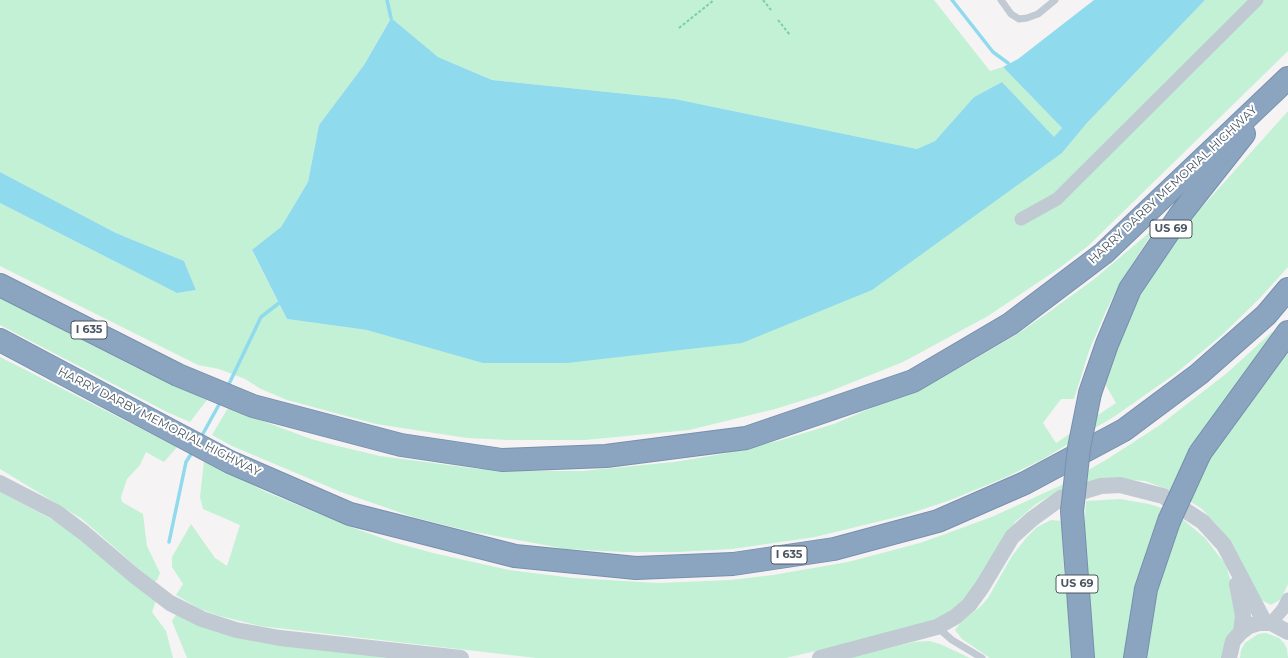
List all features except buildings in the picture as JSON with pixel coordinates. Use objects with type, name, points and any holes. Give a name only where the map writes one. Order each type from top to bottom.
[{"type":"highway","name":"US 69","points":[[1083,658],[1072,510],[1079,448],[1090,393],[1107,344],[1130,289],[1180,216],[1285,81]]},
{"type":"highway","name":"HARRY DARBY MEMORIAL HIGHWAY","points":[[0,286],[178,375],[253,406],[400,445],[502,460],[606,456],[746,438],[913,381],[1010,324],[1104,253],[1189,170],[1285,81]]},
{"type":"highway","name":"HARRY DARBY MEMORIAL HIGHWAY","points":[[0,340],[230,462],[350,514],[516,556],[636,568],[733,564],[834,549],[938,521],[1025,483],[1124,430],[1199,374],[1266,315],[1288,289]]},
{"type":"highway","points":[[1136,658],[1146,589],[1169,521],[1200,453],[1288,332]]},
{"type":"street","points":[[1021,219],[1058,199],[1257,0]]},
{"type":"street","points":[[0,483],[56,512],[170,603],[202,619],[236,630],[280,638],[461,658]]},
{"type":"street","points":[[820,658],[937,627],[955,617],[969,605],[982,587],[1012,537],[1032,519],[1061,498],[1101,486],[1120,485],[1163,496],[1203,522],[1224,546],[1268,623]]},
{"type":"street","points":[[1235,565],[1243,616],[1241,632]]},
{"type":"street","points":[[1268,623],[1283,609],[1288,600]]},
{"type":"street","points":[[1229,658],[1233,641],[1249,626],[1268,623],[1288,632]]},
{"type":"lane","points":[[1001,0],[1011,14],[1019,19],[1038,14],[1056,0]]},
{"type":"lane","points":[[937,627],[952,640],[982,658]]},
{"type":"path","points":[[679,28],[714,0]]},
{"type":"path","points":[[762,0],[771,10]]},
{"type":"path","points":[[778,20],[790,35]]},
{"type":"green space","points":[[0,0],[934,0],[990,71],[1003,67],[1062,128],[1054,138],[1002,82],[974,97],[935,141],[917,149],[675,99],[492,80],[438,57],[390,19],[364,65],[319,125],[308,182],[281,227],[252,251],[287,319],[367,330],[1039,169],[1062,153],[1086,124],[1205,0],[1288,0],[1288,51],[1088,246],[1058,269],[988,316],[903,362],[823,394],[775,409],[689,430],[585,440],[508,440],[467,438],[376,424],[287,400],[261,389],[245,379],[219,369],[198,365],[0,266],[0,203],[177,293],[196,290],[184,261],[116,233],[0,172]]},
{"type":"green space","points":[[1288,111],[1288,267],[1260,298],[1223,334],[1175,374],[1115,416],[1043,459],[1004,478],[948,501],[905,515],[815,537],[732,549],[677,552],[624,552],[566,549],[469,531],[413,517],[341,492],[232,446],[212,435],[228,408],[311,439],[338,446],[380,456],[478,469],[582,471],[674,462],[723,454],[778,441],[834,424],[921,387],[966,364],[1016,335],[1049,312],[1093,280],[1156,227],[1120,283],[1106,311],[1089,351],[1074,399],[1061,399],[1043,423],[1056,443],[1116,403],[1103,380],[1111,353],[1156,265],[1194,216]]},
{"type":"green space","points":[[0,298],[135,367],[207,400],[190,422],[167,412],[0,325]]},
{"type":"green space","points":[[1272,332],[1276,336],[1175,492],[1145,481],[1120,479],[1090,481],[1064,488],[1036,504],[1015,522],[966,600],[943,616],[908,629],[786,658],[536,658],[260,626],[216,615],[198,608],[176,595],[183,584],[172,567],[172,557],[191,524],[215,558],[227,566],[240,525],[203,509],[200,497],[204,461],[266,492],[351,527],[393,542],[433,553],[509,570],[573,578],[658,583],[730,580],[773,575],[848,562],[920,543],[951,532],[994,516],[1066,483],[1109,458],[1160,425],[1227,373]]},
{"type":"green space","points":[[1288,344],[1288,584],[1281,599],[1271,605],[1257,598],[1252,590],[1240,558],[1216,524],[1202,509],[1185,498],[1207,455]]},
{"type":"green space","points":[[0,357],[177,447],[164,462],[146,452],[140,465],[127,479],[121,497],[122,502],[143,514],[147,546],[160,573],[157,580],[154,582],[82,519],[0,469]]},
{"type":"green space","points":[[0,492],[59,523],[156,601],[152,612],[166,631],[173,658],[0,658]]},
{"type":"green space","points":[[1120,499],[1149,504],[1168,510],[1129,658],[1093,658],[1084,536],[1086,501]]},
{"type":"green space","points":[[1180,517],[1205,538],[1226,565],[1235,597],[1237,624],[1224,658],[1142,658],[1155,587]]},
{"type":"green space","points":[[1051,520],[1062,521],[1064,572],[1073,658],[990,658],[962,639],[955,630],[962,621],[980,607],[988,598],[1012,556],[1027,537],[1037,527]]},
{"type":"green space","points":[[177,613],[407,658],[187,658],[172,621]]},
{"type":"green space","points":[[1266,633],[1279,638],[1284,643],[1287,649],[1288,658],[1240,658],[1241,650],[1245,643],[1258,634]]},
{"type":"green space","points":[[929,641],[940,644],[970,658],[847,658],[914,642]]},
{"type":"water","points":[[1094,0],[1205,0],[1086,124],[1062,153],[872,290],[742,343],[567,363],[483,363],[367,330],[287,319],[252,250],[281,227],[308,182],[319,125],[364,65],[391,18],[438,57],[492,80],[675,99],[917,149],[935,141],[974,97],[1002,82],[1054,137],[1062,128],[1003,67],[1018,59]]},
{"type":"water","points":[[0,172],[116,233],[184,261],[196,290],[177,293],[0,203]]},
{"type":"waterway","points":[[387,0],[391,18]]},
{"type":"waterway","points":[[952,0],[993,52],[1008,63]]},
{"type":"waterway","points":[[227,388],[261,317],[279,303]]},
{"type":"waterway","points":[[200,439],[221,401]]},
{"type":"waterway","points":[[169,542],[186,462],[193,451]]}]
